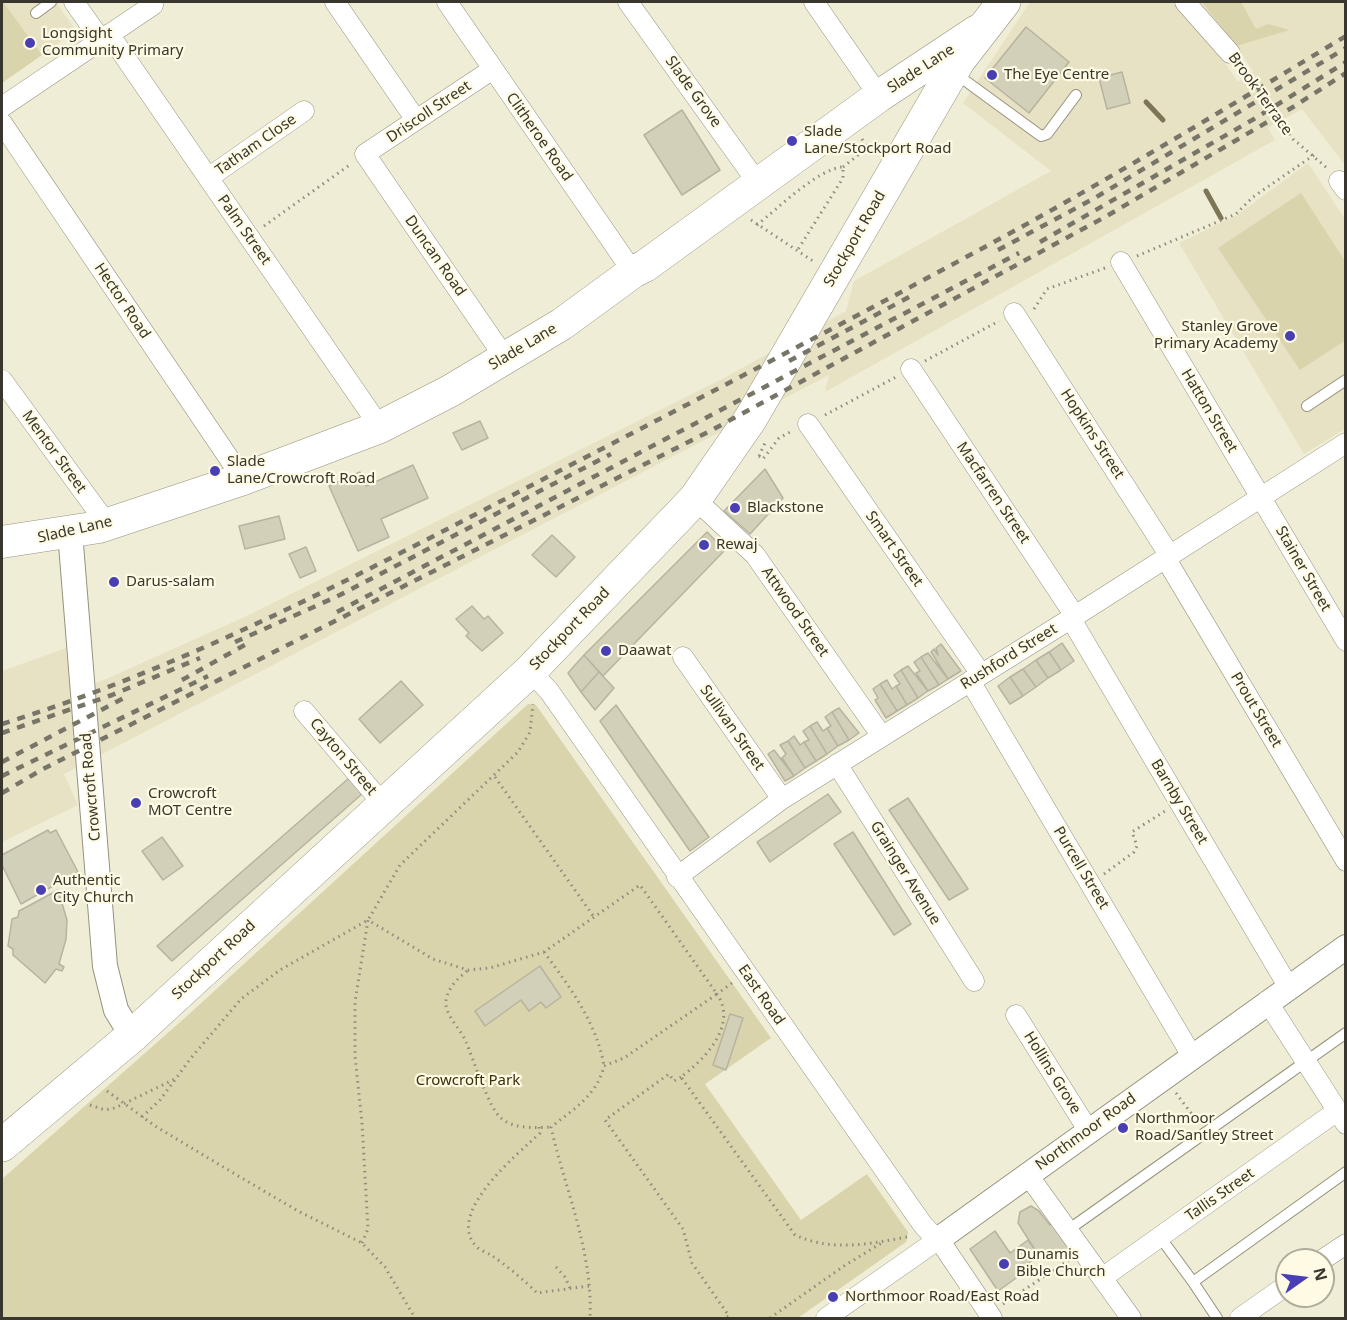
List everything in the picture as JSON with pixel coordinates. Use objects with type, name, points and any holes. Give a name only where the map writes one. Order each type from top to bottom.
[{"type":"highway","name":"Stockport Road","points":[[2,1144],[132,1036],[530,671],[695,499],[751,418],[923,121],[945,65],[1004,2]]},
{"type":"main road","name":"Slade Lane","points":[[2,542],[107,524],[243,480],[380,427],[562,324],[879,96],[945,65]]},
{"type":"main road","points":[[879,96],[907,105],[923,121]]},
{"type":"street","name":"Palm Street","points":[[74,2],[105,37],[208,178],[380,427]]},
{"type":"street","points":[[335,2],[416,120]]},
{"type":"street","name":"Clitheroe Road","points":[[447,2],[633,272]]},
{"type":"street","name":"Slade Grove","points":[[628,2],[757,182]]},
{"type":"street","points":[[814,2],[879,96]]},
{"type":"street","name":"Brook Terrace","points":[[1185,2],[1230,52]]},
{"type":"street","points":[[2,107],[153,5]]},
{"type":"street","name":"Driscoll Street","points":[[365,154],[493,69]]},
{"type":"street","name":"Tatham Close","points":[[208,178],[304,111]]},
{"type":"street","name":"Hector Road","points":[[2,123],[243,480]]},
{"type":"street","name":"Duncan Road","points":[[365,154],[505,358]]},
{"type":"street","name":"Hatton Street","points":[[1121,262],[1261,498]]},
{"type":"street","name":"Hopkins Street","points":[[1014,313],[1168,558]]},
{"type":"street","name":"Macfarren Street","points":[[911,369],[1073,618]]},
{"type":"street","name":"Mentor Street","points":[[2,380],[107,524]]},
{"type":"street","name":"Smart Street","points":[[808,424],[976,677]]},
{"type":"street","name":"Rushford Street","points":[[677,877],[782,799],[881,735],[1073,618],[1346,443]]},
{"type":"street","name":"Stainer Street","points":[[1261,498],[1346,641]]},
{"type":"street","name":"Attwood Street","points":[[695,499],[755,555],[881,735]]},
{"type":"street","name":"Crowcroft Road","points":[[70,532],[105,966],[116,1010],[132,1036]]},
{"type":"street","name":"Prout Street","points":[[1168,558],[1346,861]]},
{"type":"street","name":"Barnby Street","points":[[1073,618],[1288,986]]},
{"type":"street","name":"Sullivan Street","points":[[683,657],[782,799]]},
{"type":"street","name":"East Road","points":[[530,671],[549,691],[677,877],[936,1241],[944,1247],[991,1316]]},
{"type":"street","name":"Purcell Street","points":[[976,677],[1090,883],[1192,1056]]},
{"type":"street","name":"Cayton Street","points":[[304,711],[383,804]]},
{"type":"street","name":"Grainger Avenue","points":[[837,764],[974,981]]},
{"type":"street","name":"Northmoor Road","points":[[826,1318],[936,1241],[1163,1075],[1346,947]]},
{"type":"street","points":[[1267,1001],[1341,1117]]},
{"type":"street","name":"Hollins Grove","points":[[1016,1015],[1088,1130]]},
{"type":"street","name":"Tallis Street","points":[[1102,1278],[1341,1117]]},
{"type":"street","points":[[1028,1174],[1131,1318]]},
{"type":"street","points":[[1240,1318],[1275,1293]]},
{"type":"lane","points":[[36,13],[51,2]]},
{"type":"lane","points":[[945,65],[1041,136],[1047,134],[1076,95]]},
{"type":"lane","points":[[1307,406],[1346,380]]},
{"type":"lane","points":[[1068,1230],[1346,1033]]},
{"type":"lane","points":[[1193,1282],[1346,1172]]},
{"type":"lane","points":[[1160,1238],[1217,1318]]},
{"type":"path","name":"Brook Terrace","points":[[1230,52],[1293,139],[1314,154],[1342,185]]},
{"type":"path","points":[[860,134],[867,148],[880,159]]},
{"type":"path","points":[[757,225],[818,177],[836,167],[843,167],[867,148]]},
{"type":"path","points":[[249,237],[365,154]]},
{"type":"path","points":[[764,447],[759,456],[764,459],[779,438],[1014,313],[1030,314],[1047,289],[1121,262],[1236,214],[1253,197],[1314,154]]},
{"type":"path","points":[[797,250],[843,178],[843,167]]},
{"type":"path","points":[[746,214],[757,225],[811,259]]},
{"type":"path","points":[[363,1243],[368,1229],[362,1123],[355,1056],[355,1002],[368,920],[386,885],[400,865],[426,838],[495,777],[525,743],[530,732],[532,706]]},
{"type":"path","points":[[495,777],[594,917]]},
{"type":"path","points":[[1090,883],[1134,852],[1137,846],[1132,832],[1179,801]]},
{"type":"path","points":[[368,920],[420,953],[468,970],[501,966],[544,952],[640,885],[723,1003],[725,1014],[716,1038],[704,1058],[674,1082],[669,1074],[605,1120],[683,1228],[692,1263],[729,1316],[725,1318]]},
{"type":"path","points":[[142,1117],[160,1100],[197,1050],[241,999],[280,970],[368,920]]},
{"type":"path","points":[[468,970],[450,989],[446,1002],[448,1012],[465,1039],[493,1106],[501,1118],[516,1125],[551,1126],[588,1097],[600,1082],[604,1066],[601,1047],[588,1018],[544,952]]},
{"type":"path","points":[[604,1066],[624,1058],[717,994]]},
{"type":"path","points":[[1163,1075],[1205,1132]]},
{"type":"path","points":[[81,1079],[91,1106],[105,1110],[126,1105],[179,1077]]},
{"type":"path","points":[[681,1077],[795,1234],[815,1244],[831,1246],[907,1237]]},
{"type":"path","points":[[81,1079],[298,1211],[363,1243],[386,1267],[415,1318]]},
{"type":"path","points":[[551,1126],[576,1212],[589,1286],[590,1318]]},
{"type":"path","points":[[539,1127],[540,1133],[499,1171],[478,1200],[469,1217],[470,1236],[479,1249],[492,1256],[537,1293],[589,1286]]},
{"type":"path","points":[[770,1318],[844,1266],[885,1241]]},
{"type":"path","points":[[991,1316],[1082,1250]]},
{"type":"path","points":[[556,1268],[565,1277],[570,1288]]},
{"type":"shaded area","name":"Longsight Community Primary","points":[[2,2],[56,2],[76,31],[2,83]]},
{"type":"shaded area","points":[[1030,2],[1176,2],[1194,18],[1238,82],[1253,71],[1236,46],[1195,2],[1345,2],[1345,165],[1302,109],[1268,128],[1275,140],[825,392],[829,375],[64,774],[78,805],[2,842],[2,671],[66,648],[70,691],[104,680],[251,614],[722,379],[846,311],[854,281],[1051,171],[963,103]]},
{"type":"shaded area","name":"Stanley Grove Primary Academy","points":[[1308,163],[1345,219],[1345,429],[1304,454],[1179,243],[1237,215]]},
{"type":"green space","points":[[1202,2],[1241,2],[1256,29],[1268,24],[1290,30],[1236,46]]},
{"type":"green space","points":[[2,3],[42,55],[2,83]]},
{"type":"green space","points":[[1301,193],[1345,261],[1346,340],[1300,370],[1218,248]]},
{"type":"green space","name":"Crowcroft Park","points":[[528,704],[536,705],[771,1038],[705,1084],[801,1220],[867,1174],[908,1232],[906,1242],[798,1318],[2,1318],[2,1179],[187,1016]]},
{"type":"building","points":[[1026,27],[1069,62],[1029,113],[985,78]]},
{"type":"building","points":[[1122,72],[1130,103],[1107,109],[1099,78]]},
{"type":"building","points":[[682,110],[720,170],[682,195],[644,135]]},
{"type":"building","points":[[480,421],[488,438],[462,450],[453,433]]},
{"type":"building","points":[[413,465],[428,498],[381,519],[389,537],[358,551],[329,486],[360,472],[366,486]]},
{"type":"building","points":[[765,469],[783,498],[750,534],[724,511]]},
{"type":"building","points":[[279,516],[285,539],[245,549],[239,526]]},
{"type":"building","points":[[707,532],[725,550],[603,676],[584,655]]},
{"type":"building","points":[[552,535],[575,557],[556,577],[532,555]]},
{"type":"building","points":[[306,547],[316,571],[300,578],[289,554]]},
{"type":"building","points":[[472,606],[484,619],[488,616],[503,633],[482,651],[466,636],[469,633],[456,619]]},
{"type":"building","points":[[1062,643],[1074,661],[1061,670],[1049,652]]},
{"type":"building","points":[[941,644],[961,671],[948,679],[931,652],[934,649],[938,655],[936,648]]},
{"type":"building","points":[[1049,652],[1061,670],[1048,678],[1036,660]]},
{"type":"building","points":[[928,653],[948,679],[939,685],[921,657]]},
{"type":"building","points":[[584,655],[599,672],[581,692],[568,673]]},
{"type":"building","points":[[921,657],[939,685],[928,691],[916,673],[920,671],[914,662]]},
{"type":"building","points":[[1036,660],[1048,678],[1036,687],[1023,669]]},
{"type":"building","points":[[908,666],[928,691],[918,698],[901,670]]},
{"type":"building","points":[[1023,669],[1036,687],[1023,696],[1010,677]]},
{"type":"building","points":[[901,670],[918,698],[907,705],[896,686],[900,684],[894,675]]},
{"type":"building","points":[[599,672],[614,688],[595,710],[581,692]]},
{"type":"building","points":[[1010,677],[1023,696],[1010,704],[998,686]]},
{"type":"building","points":[[887,680],[892,689],[896,686],[907,705],[897,711],[880,684]]},
{"type":"building","points":[[401,681],[423,705],[380,743],[359,719]]},
{"type":"building","points":[[880,684],[897,711],[886,718],[875,700],[878,698],[873,689]]},
{"type":"building","points":[[616,705],[709,837],[690,851],[600,721]]},
{"type":"building","points":[[839,708],[859,733],[849,740],[832,712]]},
{"type":"building","points":[[832,712],[849,740],[838,746],[827,728],[831,726],[825,717]]},
{"type":"building","points":[[817,722],[823,731],[827,728],[838,746],[827,754],[810,726]]},
{"type":"building","points":[[810,726],[827,754],[816,761],[804,742],[809,740],[803,731]]},
{"type":"building","points":[[794,736],[800,745],[804,742],[816,761],[805,768],[788,741]]},
{"type":"building","points":[[788,741],[805,768],[794,776],[782,758],[786,754],[780,745]]},
{"type":"building","points":[[774,750],[794,776],[785,781],[768,754]]},
{"type":"building","points":[[349,778],[362,794],[172,961],[157,946]]},
{"type":"building","points":[[828,794],[841,812],[770,862],[757,842]]},
{"type":"building","points":[[908,798],[968,889],[949,900],[889,810]]},
{"type":"building","points":[[48,830],[50,833],[56,830],[78,872],[21,904],[2,865],[2,855]]},
{"type":"building","points":[[853,832],[911,924],[894,935],[834,844]]},
{"type":"building","points":[[162,837],[183,866],[163,880],[142,851]]},
{"type":"building","points":[[58,890],[67,920],[66,939],[59,964],[64,967],[62,971],[56,969],[45,983],[13,955],[13,949],[8,946],[12,919],[18,917],[19,911]]},
{"type":"building","points":[[540,966],[561,997],[546,1008],[541,1002],[529,1011],[521,1000],[485,1026],[475,1011]]},
{"type":"building","points":[[730,1014],[743,1018],[726,1070],[713,1065]]},
{"type":"building","points":[[1031,1206],[1039,1211],[1050,1225],[1056,1221],[1073,1249],[1058,1259],[1039,1256],[1018,1223],[1020,1212]]},
{"type":"building","name":"Dunamis Bible Church","points":[[995,1231],[1010,1253],[1028,1240],[1039,1256],[1016,1272],[1019,1276],[998,1291],[970,1249]]},
{"type":"waterway","points":[[1146,102],[1163,120]]},
{"type":"waterway","points":[[1206,191],[1221,218]]},
{"type":"railway","points":[[2,724],[146,672],[217,642],[356,576],[784,354],[1005,236],[1134,163],[1346,36]]},
{"type":"railway","points":[[998,250],[1093,199],[1346,48]]},
{"type":"railway","points":[[1040,242],[1254,119],[1346,62]]},
{"type":"railway","points":[[2,793],[43,769],[710,431],[1105,217],[1293,107],[1346,73]]},
{"type":"railway","points":[[337,612],[1019,253]]},
{"type":"railway","points":[[789,361],[913,295]]},
{"type":"railway","points":[[235,642],[336,597],[611,454]]},
{"type":"railway","points":[[182,680],[250,642]]},
{"type":"railway","points":[[2,733],[112,695],[200,658]]},
{"type":"railway","points":[[2,776],[208,676]]},
{"type":"railway","points":[[2,762],[124,698]]},
{"type":"place","name":"Longsight Community Primary","points":[[30,43]]},
{"type":"place","name":"The Eye Centre","points":[[992,75]]},
{"type":"place","name":"Slade Lane/Stockport Road","points":[[792,141]]},
{"type":"place","name":"Stanley Grove Primary Academy","points":[[1290,336]]},
{"type":"place","name":"Slade Lane/Crowcroft Road","points":[[215,471]]},
{"type":"place","name":"Blackstone","points":[[735,508]]},
{"type":"place","name":"Rewaj","points":[[704,545]]},
{"type":"place","name":"Darus-salam","points":[[114,582]]},
{"type":"place","name":"Daawat","points":[[606,651]]},
{"type":"place","name":"Crowcroft MOT Centre","points":[[136,803]]},
{"type":"place","name":"Authentic City Church","points":[[41,890]]},
{"type":"place","name":"Northmoor Road/Santley Street","points":[[1123,1128]]},
{"type":"place","name":"Dunamis Bible Church","points":[[1004,1264]]},
{"type":"place","name":"Northmoor Road/East Road","points":[[833,1297]]}]
